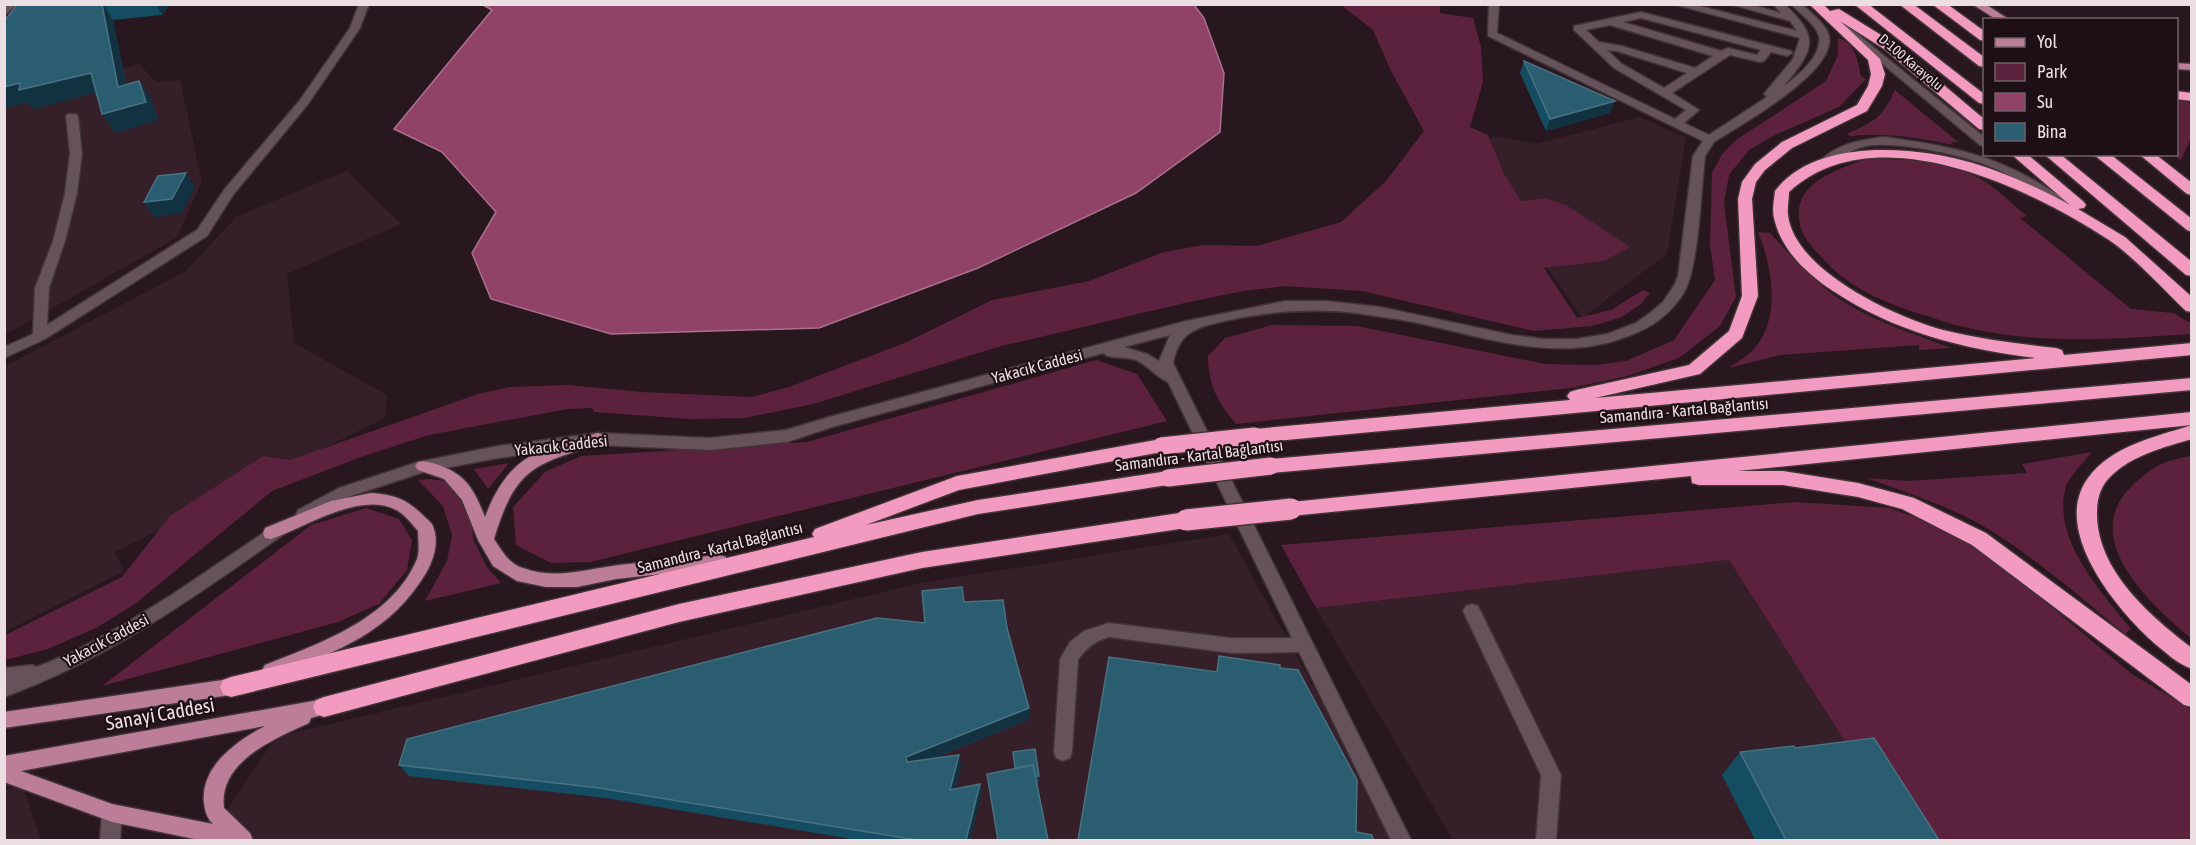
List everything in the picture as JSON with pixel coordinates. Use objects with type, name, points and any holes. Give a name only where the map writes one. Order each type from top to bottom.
[{"type":"highway","points":[[1510,411],[1694,370],[1736,334],[1750,296],[1745,199],[1749,182],[1760,167],[1786,145],[1862,108],[1878,74],[1874,59],[1816,4]]},
{"type":"highway","points":[[1824,4],[1889,46],[1983,125]]},
{"type":"highway","points":[[1860,4],[1983,99]]},
{"type":"highway","points":[[1905,4],[1983,62]]},
{"type":"highway","points":[[1940,4],[1983,26]]},
{"type":"highway","points":[[1940,4],[1983,36]]},
{"type":"highway","points":[[2120,240],[2025,186],[1962,164],[1901,153],[1839,157],[1800,173],[1782,191],[1780,217],[1790,242],[1809,266],[1843,290],[1912,327],[1962,341],[2069,356],[2172,351]]},
{"type":"highway","points":[[2020,156],[2120,240],[2192,307]]},
{"type":"highway","points":[[2053,156],[2192,271]]},
{"type":"highway","points":[[2103,156],[2192,227]]},
{"type":"highway","points":[[2148,156],[2192,191]]},
{"type":"highway","points":[[755,559],[957,483],[1161,447],[1510,411],[1743,392],[2192,349]]},
{"type":"highway","name":"Samandıra - Kartal Bağlantısı","points":[[231,687],[978,507],[1168,478],[1271,466],[2192,384]]},
{"type":"highway","points":[[324,707],[680,613],[922,560],[1186,520],[2192,418]]},
{"type":"highway","points":[[2192,432],[2138,451],[2103,471],[2087,497],[2086,527],[2101,563],[2125,601],[2169,644],[2192,660]]},
{"type":"highway","points":[[1592,478],[1783,478],[1858,490],[1907,503],[1979,539],[2192,698]]},
{"type":"main road","points":[[1977,4],[2002,18]]},
{"type":"main road","points":[[486,540],[497,504],[528,464],[553,453],[598,439]]},
{"type":"main road","points":[[423,466],[450,475],[469,497],[486,540],[499,561],[517,574],[546,580],[577,580],[616,572],[755,559]]},
{"type":"main road","name":"Sanayi Caddesi","points":[[4,720],[231,687],[341,641],[370,625],[390,608],[410,584],[426,557],[426,529],[404,507],[382,498],[335,506],[271,533]]},
{"type":"main road","points":[[243,840],[215,813],[213,793],[222,773],[235,757],[261,736],[324,707]]},
{"type":"main road","name":"Sanayi Caddesi","points":[[4,765],[324,707]]},
{"type":"main road","points":[[4,773],[112,813],[243,840]]},
{"type":"street","points":[[4,13],[12,4]]},
{"type":"street","points":[[4,353],[40,336],[202,233],[228,193],[304,102],[355,28],[364,4]]},
{"type":"street","points":[[1494,4],[1492,34],[1710,140],[1800,80],[1821,54],[1824,37],[1818,26],[1796,4]]},
{"type":"street","points":[[1678,4],[1805,36]]},
{"type":"street","points":[[1735,4],[1794,19]]},
{"type":"street","points":[[1750,112],[1774,90],[1791,70],[1806,44],[1805,36],[1794,19],[1778,4]]},
{"type":"street","name":"D-100 Karayolu","points":[[1816,4],[1983,142]]},
{"type":"street","points":[[1677,123],[1693,110],[1618,66],[1578,28],[1641,15],[1787,53]]},
{"type":"street","points":[[1609,21],[1722,55]]},
{"type":"street","points":[[1595,45],[1618,48],[1696,72]]},
{"type":"street","points":[[1664,93],[1728,51],[1760,59],[1768,48]]},
{"type":"street","points":[[40,336],[42,288],[59,241],[71,193],[76,154],[72,116]]},
{"type":"street","name":"Yakacık Caddesi","points":[[4,689],[81,656],[132,628],[271,533],[345,492],[423,466],[598,439],[710,444],[787,436],[830,422],[1193,324],[1272,307],[1300,305],[1383,312],[1509,341],[1543,345],[1574,344],[1626,334],[1663,310],[1681,289],[1685,276],[1700,156],[1710,140]]},
{"type":"street","points":[[2001,156],[2120,240]]},
{"type":"street","points":[[1193,324],[1175,336],[1168,348],[1166,363],[1401,840]]},
{"type":"street","points":[[1086,353],[1122,351],[1142,356],[1157,364],[1176,383]]},
{"type":"street","points":[[1472,611],[1551,775],[1546,840]]},
{"type":"street","points":[[1063,752],[1069,659],[1074,648],[1095,633],[1109,630],[1235,647],[1277,648],[1304,644]]},
{"type":"street","name":"Yakacık Caddesi","points":[[4,676],[41,672]]},
{"type":"street","points":[[110,840],[112,813]]},
{"type":"shaded area","points":[[139,64],[156,82],[180,80],[202,182],[176,238],[5,335],[5,102]]},
{"type":"shaded area","points":[[1640,117],[1686,138],[1667,254],[1582,318],[1473,160],[1493,136],[1536,144]]},
{"type":"shaded area","points":[[347,171],[401,224],[287,274],[294,343],[387,395],[385,418],[115,552],[124,571],[5,632],[4,367],[186,271],[237,216]]},
{"type":"shaded area","points":[[1229,534],[1398,840],[177,840],[212,832],[276,737],[921,583]]},
{"type":"shaded area","points":[[1729,560],[1908,840],[1453,840],[1316,608]]},
{"type":"shaded area","points":[[23,787],[41,840],[5,840],[4,790]]},
{"type":"green space","points":[[1341,5],[1440,5],[1440,13],[1473,18],[1481,47],[1483,82],[1470,127],[1488,135],[1504,174],[1521,201],[1545,198],[1566,205],[1630,247],[1604,261],[1544,268],[1577,318],[1611,310],[1643,290],[1650,293],[1641,304],[1622,317],[1592,326],[1534,331],[1362,291],[1286,286],[1243,291],[1185,303],[998,347],[813,404],[745,418],[690,419],[594,412],[592,408],[568,409],[429,435],[364,456],[272,491],[135,604],[96,628],[48,649],[5,660],[5,635],[122,577],[170,516],[263,456],[290,460],[478,394],[510,387],[569,385],[641,392],[752,397],[789,387],[907,342],[992,300],[1089,281],[1164,252],[1204,245],[1257,246],[1341,222],[1386,181],[1424,131],[1391,71],[1373,30]]},
{"type":"green space","points":[[1838,38],[1844,40],[1852,48],[1861,76],[1866,79],[1839,107],[1775,135],[1749,150],[1729,175],[1724,203],[1736,297],[1720,326],[1679,358],[1627,376],[1571,388],[1236,424],[1219,401],[1212,384],[1208,356],[1225,338],[1272,325],[1357,326],[1545,364],[1595,365],[1626,361],[1674,340],[1715,280],[1710,245],[1712,173],[1722,154],[1736,140],[1826,81],[1838,55]]},
{"type":"green space","points":[[1895,90],[1958,142],[1951,142],[1954,145],[1902,136],[1850,136],[1847,134],[1877,118]]},
{"type":"green space","points":[[2178,100],[2191,103],[2191,138],[2181,160],[2175,156],[2178,156]]},
{"type":"green space","points":[[1866,159],[1927,162],[1957,169],[1984,181],[2027,216],[2020,218],[2131,309],[2173,313],[2191,323],[2191,334],[2077,339],[1992,333],[1907,310],[1870,294],[1836,272],[1814,249],[1800,225],[1799,211],[1802,199],[1818,180]]},
{"type":"green space","points":[[1758,232],[1770,233],[1818,283],[1840,299],[1870,316],[1951,348],[1919,350],[1919,345],[1780,355],[1729,368],[1755,348],[1765,332],[1769,318],[1772,289],[1767,259]]},
{"type":"green space","points":[[1096,360],[1137,374],[1167,421],[590,562],[551,563],[516,545],[513,507],[545,472],[581,456],[807,442]]},
{"type":"green space","points":[[2092,452],[2073,475],[2065,490],[2063,509],[2066,528],[2083,565],[2131,629],[2125,634],[2073,590],[1997,534],[1965,516],[1867,478],[1908,481],[2027,473],[2022,464]]},
{"type":"green space","points":[[2192,456],[2191,638],[2140,589],[2126,569],[2116,548],[2113,527],[2117,506],[2139,479],[2159,465]]},
{"type":"green space","points":[[509,463],[488,489],[474,469]]},
{"type":"green space","points":[[430,479],[458,483],[470,497],[473,539],[487,567],[501,583],[425,601],[447,561],[452,535],[443,506],[418,480]]},
{"type":"green space","points":[[1796,502],[1889,508],[1929,522],[1971,544],[2132,674],[2191,709],[2191,840],[1908,840],[1729,560],[1316,608],[1281,545]]},
{"type":"green space","points":[[366,508],[399,519],[412,540],[407,570],[379,604],[338,622],[102,686],[311,525]]},
{"type":"water","points":[[483,5],[1194,5],[1204,18],[1224,73],[1220,132],[1136,193],[978,268],[819,328],[611,334],[491,299],[472,253],[496,212],[442,152],[394,129],[492,10]]},
{"type":"building","points":[[18,4],[102,4],[118,87],[139,81],[146,102],[102,114],[91,73],[19,90],[20,83],[4,87],[4,21]]},
{"type":"building","points":[[1524,61],[1615,101],[1550,119]]},
{"type":"building","points":[[186,173],[172,199],[144,202],[158,176]]},
{"type":"building","points":[[962,587],[964,602],[1003,600],[1007,628],[1029,708],[906,757],[907,762],[959,755],[950,790],[980,784],[966,840],[917,840],[599,788],[399,765],[407,739],[877,618],[925,623],[922,591]]},
{"type":"building","points":[[1219,656],[1298,670],[1357,780],[1356,832],[1372,835],[1373,840],[1078,840],[1109,657],[1217,672]]},
{"type":"building","points":[[1874,738],[1939,840],[1786,840],[1740,752],[1794,746],[1795,748]]},
{"type":"building","points":[[1035,749],[1039,776],[1035,776],[1033,765],[1015,768],[1013,752]]},
{"type":"building","points":[[1033,765],[1048,840],[998,840],[987,774]]}]
